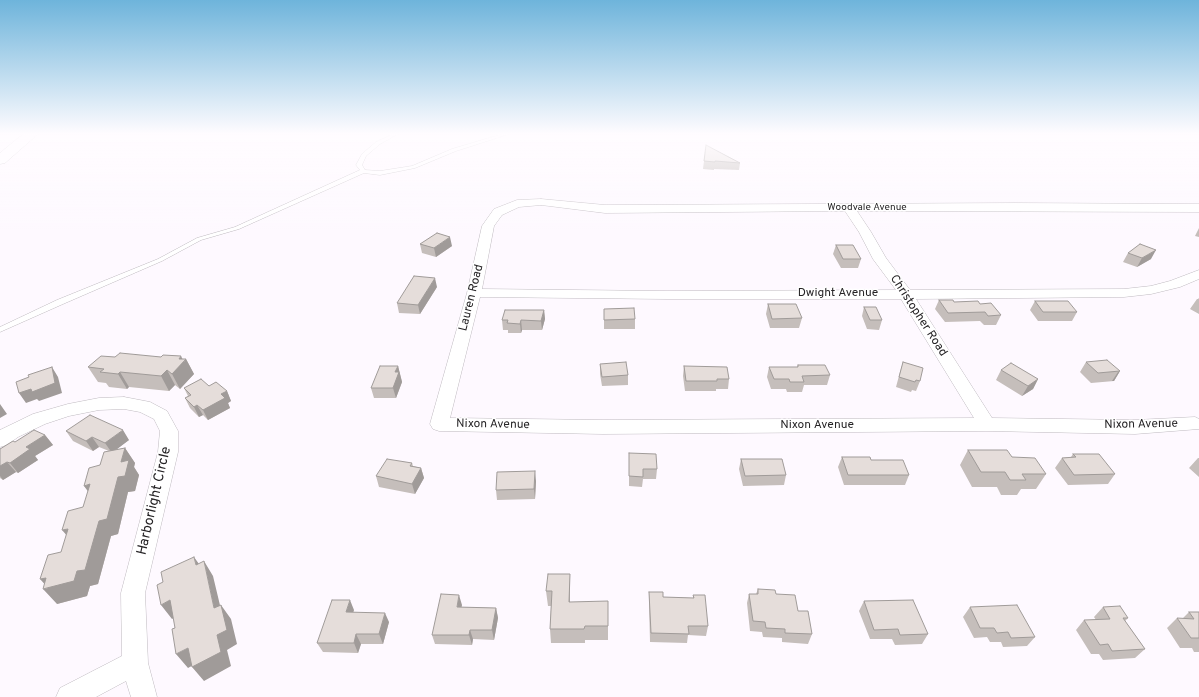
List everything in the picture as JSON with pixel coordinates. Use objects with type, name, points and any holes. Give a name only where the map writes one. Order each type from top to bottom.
[{"type":"street","name":"Woodvale Avenue","points":[[536,201],[605,209],[1199,208]]},
{"type":"street","name":"Lauren Road","points":[[439,424],[474,293],[486,233],[494,216],[502,210],[511,205],[536,201]]},
{"type":"street","name":"Christopher Road","points":[[849,209],[865,232],[880,259],[905,293],[987,424]]},
{"type":"street","name":"Dwight Avenue","points":[[474,293],[666,295],[1124,293],[1164,287],[1199,274]]},
{"type":"street","name":"Harborlight Circle","points":[[0,440],[11,432],[39,419],[68,410],[98,404],[124,403],[144,406],[161,415],[169,431],[168,452],[133,593],[135,663],[144,697]]},
{"type":"street","name":"Nixon Avenue","points":[[439,424],[611,427],[987,424],[1135,427],[1195,424]]},
{"type":"street","points":[[69,697],[135,663]]},
{"type":"lane","points":[[360,167],[363,171]]},
{"type":"lane","points":[[0,330],[60,302],[160,260],[199,239],[237,228],[363,171],[380,173],[413,167]]},
{"type":"building","points":[[437,233],[450,237],[434,248],[420,244]]},
{"type":"building","points":[[1140,244],[1156,250],[1142,258],[1128,253]]},
{"type":"building","points":[[836,245],[853,245],[861,259],[843,259]]},
{"type":"building","points":[[414,276],[435,278],[418,305],[397,303]]},
{"type":"building","points":[[939,300],[953,300],[954,302],[978,301],[980,304],[991,303],[1001,315],[988,316],[985,312],[948,313]]},
{"type":"building","points":[[1035,301],[1068,301],[1077,312],[1043,312]]},
{"type":"building","points":[[768,304],[796,304],[802,318],[772,319]]},
{"type":"building","points":[[864,307],[876,307],[882,320],[870,320]]},
{"type":"building","points":[[634,308],[635,319],[604,320],[604,309]]},
{"type":"building","points":[[505,310],[544,310],[541,321],[521,320],[520,324],[507,323],[508,320],[502,320]]},
{"type":"building","points":[[120,353],[161,357],[163,355],[181,356],[179,359],[186,359],[172,374],[167,370],[161,376],[120,372],[118,374],[100,372],[104,369],[88,367],[101,356],[115,357]]},
{"type":"building","points":[[1107,360],[1120,371],[1098,373],[1086,362]]},
{"type":"building","points":[[626,362],[628,375],[602,377],[600,364]]},
{"type":"building","points":[[903,362],[923,368],[920,381],[916,380],[915,382],[899,377]]},
{"type":"building","points":[[1011,363],[1038,379],[1028,386],[1001,370]]},
{"type":"building","points":[[798,365],[825,365],[830,375],[802,376],[804,382],[790,382],[789,379],[774,379],[769,367],[798,367]]},
{"type":"building","points":[[380,366],[398,366],[395,372],[399,372],[393,388],[371,388]]},
{"type":"building","points":[[684,366],[727,367],[729,379],[717,379],[717,381],[686,381]]},
{"type":"building","points":[[52,367],[55,383],[32,392],[31,389],[19,393],[16,382],[29,377],[28,375]]},
{"type":"building","points":[[201,379],[209,386],[216,382],[227,391],[221,394],[225,398],[203,410],[197,405],[194,407],[185,398],[191,395],[184,388]]},
{"type":"building","points":[[90,415],[123,430],[105,443],[92,437],[86,441],[66,431]]},
{"type":"building","points":[[34,430],[45,435],[26,447],[30,449],[10,463],[7,462],[0,466],[0,449],[13,441],[15,442]]},
{"type":"building","points":[[125,448],[121,462],[129,460],[125,476],[118,477],[107,519],[99,521],[85,570],[77,571],[74,581],[43,589],[46,578],[40,579],[48,555],[61,552],[68,529],[62,530],[68,511],[83,507],[90,484],[84,486],[89,468],[100,465],[104,452]]},
{"type":"building","points":[[968,450],[1007,450],[1012,457],[1035,458],[1046,474],[1022,474],[1026,480],[1010,480],[1005,472],[981,472]]},
{"type":"building","points":[[629,453],[656,454],[657,469],[643,469],[643,477],[629,476]]},
{"type":"building","points":[[1073,454],[1099,454],[1115,474],[1074,475],[1062,458],[1076,457]]},
{"type":"building","points":[[842,457],[870,457],[871,460],[903,460],[909,475],[848,475]]},
{"type":"building","points":[[387,459],[412,463],[410,466],[421,468],[412,484],[376,476]]},
{"type":"building","points":[[741,459],[782,459],[786,475],[745,476]]},
{"type":"building","points":[[535,471],[534,489],[496,490],[497,472]]},
{"type":"building","points":[[194,557],[196,565],[204,561],[214,608],[221,605],[227,630],[217,635],[221,652],[192,667],[188,648],[176,654],[172,629],[175,628],[170,600],[161,605],[157,585],[163,582],[161,572]]},
{"type":"building","points":[[548,574],[570,574],[569,602],[608,601],[608,626],[585,626],[584,629],[550,629],[552,591],[546,591]]},
{"type":"building","points":[[758,589],[775,590],[776,594],[795,595],[798,611],[808,611],[812,634],[785,633],[785,629],[766,628],[765,622],[753,621],[749,594],[758,594]]},
{"type":"building","points":[[649,592],[663,592],[663,597],[694,598],[693,595],[705,595],[708,626],[688,626],[689,634],[651,633]]},
{"type":"building","points":[[441,594],[459,595],[457,607],[496,608],[492,630],[470,630],[469,635],[432,635]]},
{"type":"building","points":[[332,600],[350,600],[346,612],[385,613],[379,634],[356,634],[354,643],[317,643]]},
{"type":"building","points":[[913,600],[928,634],[900,635],[898,629],[874,630],[864,601]]},
{"type":"building","points":[[1017,605],[1035,637],[1011,638],[1008,632],[997,633],[994,628],[980,628],[970,607]]},
{"type":"building","points":[[1120,606],[1128,618],[1123,618],[1145,649],[1112,651],[1108,644],[1100,645],[1084,620],[1110,619],[1103,607]]},
{"type":"building","points":[[1189,612],[1199,612],[1199,638],[1191,638],[1177,618],[1194,619]]}]
